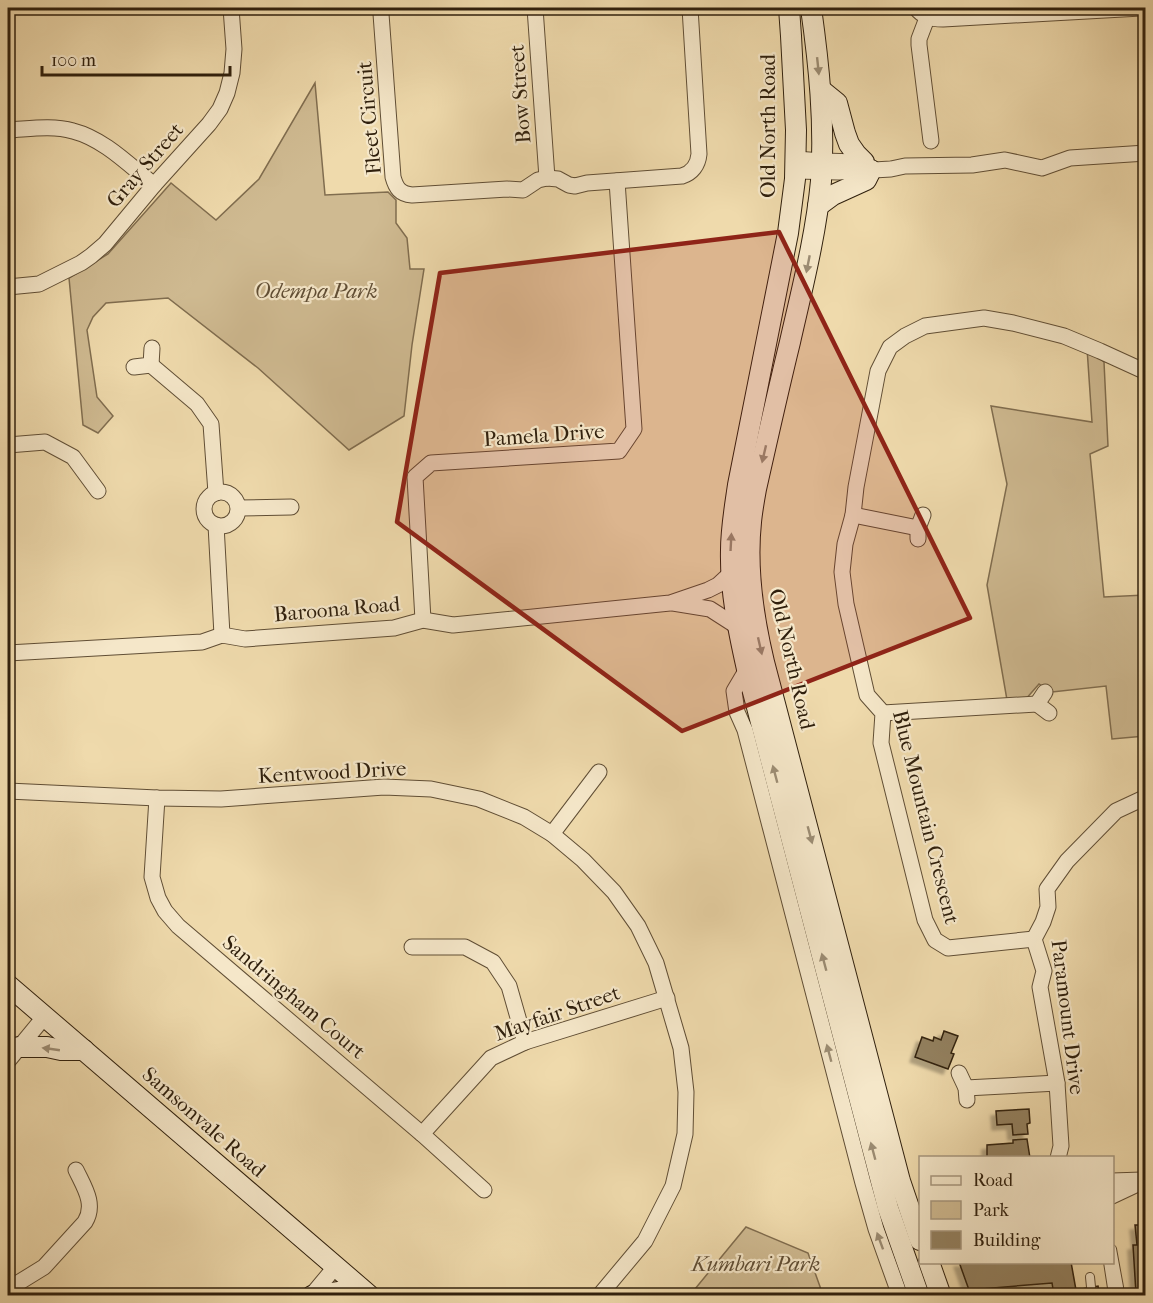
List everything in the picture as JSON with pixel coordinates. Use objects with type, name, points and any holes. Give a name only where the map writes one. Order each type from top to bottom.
[{"type":"main road","name":"Old North Road","points":[[789,8],[796,165],[788,233],[738,485],[731,550],[733,601],[747,669],[891,1216],[919,1296]]},
{"type":"main road","name":"Old North Road","points":[[812,8],[821,90],[821,166],[818,206],[804,282],[750,523],[752,603],[764,662],[900,1182],[916,1210],[919,1228]]},
{"type":"main road","points":[[818,206],[833,195],[866,180],[868,166],[849,144],[837,103],[821,90]]},
{"type":"main road","name":"Samsonvale Road","points":[[8,985],[370,1296]]},
{"type":"main road","points":[[13,1054],[47,1047],[61,1050],[84,1050]]},
{"type":"main road","points":[[891,1216],[916,1210]]},
{"type":"main road","points":[[929,1264],[941,1296]]},
{"type":"main road","points":[[312,1296],[339,1292],[363,1296]]},
{"type":"street","name":"Gray Street","points":[[8,287],[39,285],[91,256],[105,244],[209,124],[227,93],[232,73],[234,49],[231,8]]},
{"type":"street","name":"Fleet Circuit","points":[[383,8],[381,14],[393,177],[397,188],[405,194],[412,195],[523,190],[538,180],[547,178]]},
{"type":"street","name":"Bow Street","points":[[535,8],[547,178]]},
{"type":"street","points":[[547,178],[558,179],[574,186],[682,176],[692,171],[698,162],[699,154],[690,8]]},
{"type":"street","points":[[931,141],[919,45],[922,13],[943,20],[1058,10],[1141,8]]},
{"type":"street","points":[[8,130],[47,128],[72,130],[95,140],[154,185]]},
{"type":"street","points":[[796,165],[868,166],[890,162],[904,166],[972,165],[1005,160],[1042,168],[1070,158],[1146,153]]},
{"type":"street","name":"Pamela Drive","points":[[423,620],[416,477],[431,463],[620,452],[634,429],[617,181]]},
{"type":"street","name":"Blue Mountain Crescent","points":[[1034,939],[948,948],[935,940],[925,920],[881,742],[883,713],[867,695],[846,603],[842,572],[845,544],[853,515],[856,487],[878,371],[890,347],[925,326],[984,318],[1064,336],[1146,372]]},
{"type":"street","points":[[151,365],[152,348]]},
{"type":"street","points":[[134,367],[151,365],[197,404],[211,424],[216,493]]},
{"type":"street","points":[[8,445],[45,442],[73,457],[98,491]]},
{"type":"street","points":[[216,493],[233,496],[239,508],[234,521],[222,527],[210,522],[203,510],[208,498],[216,493]]},
{"type":"street","points":[[239,508],[291,507]]},
{"type":"street","points":[[853,515],[920,527]]},
{"type":"street","points":[[216,525],[222,635]]},
{"type":"street","name":"Baroona Road","points":[[8,653],[202,642],[222,635],[245,639],[394,628],[423,620],[453,625],[670,603],[718,585],[732,572]]},
{"type":"street","name":"Baroona Road","points":[[670,603],[710,609],[738,627]]},
{"type":"street","points":[[747,669],[734,692],[736,712],[745,730],[863,1183],[876,1229],[900,1296]]},
{"type":"street","points":[[883,713],[1044,703]]},
{"type":"street","points":[[552,834],[599,772]]},
{"type":"street","name":"Kentwood Drive","points":[[8,791],[220,799],[384,787],[431,789],[479,800],[524,817],[552,834],[583,860],[620,900],[638,926],[656,963],[681,1048],[687,1092],[686,1134],[673,1185],[645,1241],[599,1296]]},
{"type":"street","name":"Paramount Drive","points":[[1061,1154],[1057,1083],[1040,987],[1044,970],[1034,939],[1048,907],[1047,889],[1067,861],[1116,811],[1146,797]]},
{"type":"street","name":"Sandringham Court","points":[[157,798],[152,877],[158,898],[165,911],[178,926],[422,1134],[484,1190]]},
{"type":"street","points":[[412,947],[465,947],[493,962],[509,987],[525,1042]]},
{"type":"street","name":"Mayfair Street","points":[[422,1134],[491,1058],[525,1042],[667,998]]},
{"type":"street","points":[[13,1054],[45,1017]]},
{"type":"street","points":[[959,1073],[966,1094],[1057,1083]]},
{"type":"street","points":[[8,1287],[44,1267],[85,1222],[90,1209],[89,1199],[76,1170]]},
{"type":"street","points":[[1114,1180],[1146,1180]]},
{"type":"street","points":[[1114,1196],[1146,1180]]},
{"type":"street","points":[[312,1296],[336,1266]]},
{"type":"lane","points":[[1114,1255],[1119,1287],[1116,1294]]},
{"type":"lane","points":[[1108,1264],[1112,1288],[1116,1294]]},
{"type":"lane","points":[[1090,1277],[1091,1287]]},
{"type":"highlighted area","points":[[779,232],[970,618],[682,731],[397,522],[440,273]]},
{"type":"green space","name":"Odempa Park","points":[[315,83],[325,195],[388,192],[396,200],[396,223],[407,238],[410,269],[424,269],[404,416],[349,450],[258,368],[168,298],[106,303],[93,317],[87,330],[97,397],[113,416],[98,433],[83,425],[69,278],[108,254],[171,183],[216,220],[259,179]]},
{"type":"green space","points":[[1087,348],[1104,362],[1108,446],[1090,454],[1104,597],[1145,595],[1145,736],[1112,739],[1106,686],[1052,692],[1039,684],[1025,700],[1007,700],[987,585],[1007,484],[991,406],[1092,422]]},
{"type":"green space","name":"Kumbari Park","points":[[746,1227],[808,1253],[823,1295],[690,1295]]},
{"type":"building","points":[[944,1031],[958,1036],[948,1069],[915,1057],[922,1037],[933,1041],[934,1037],[941,1040]]},
{"type":"building","points":[[1029,1109],[1028,1134],[1013,1135],[1012,1124],[997,1125],[996,1111]]},
{"type":"building","points":[[1027,1139],[1030,1156],[987,1156],[987,1145],[1013,1143],[1013,1140]]},
{"type":"building","points":[[1135,1225],[1146,1225],[1146,1293],[1136,1294],[1133,1245],[1137,1245]]},
{"type":"building","points":[[960,1264],[1071,1264],[1076,1290],[1054,1295],[1052,1283],[969,1290]]},
{"type":"building","points":[[1098,1286],[1100,1296],[1054,1296],[1076,1290]]}]
